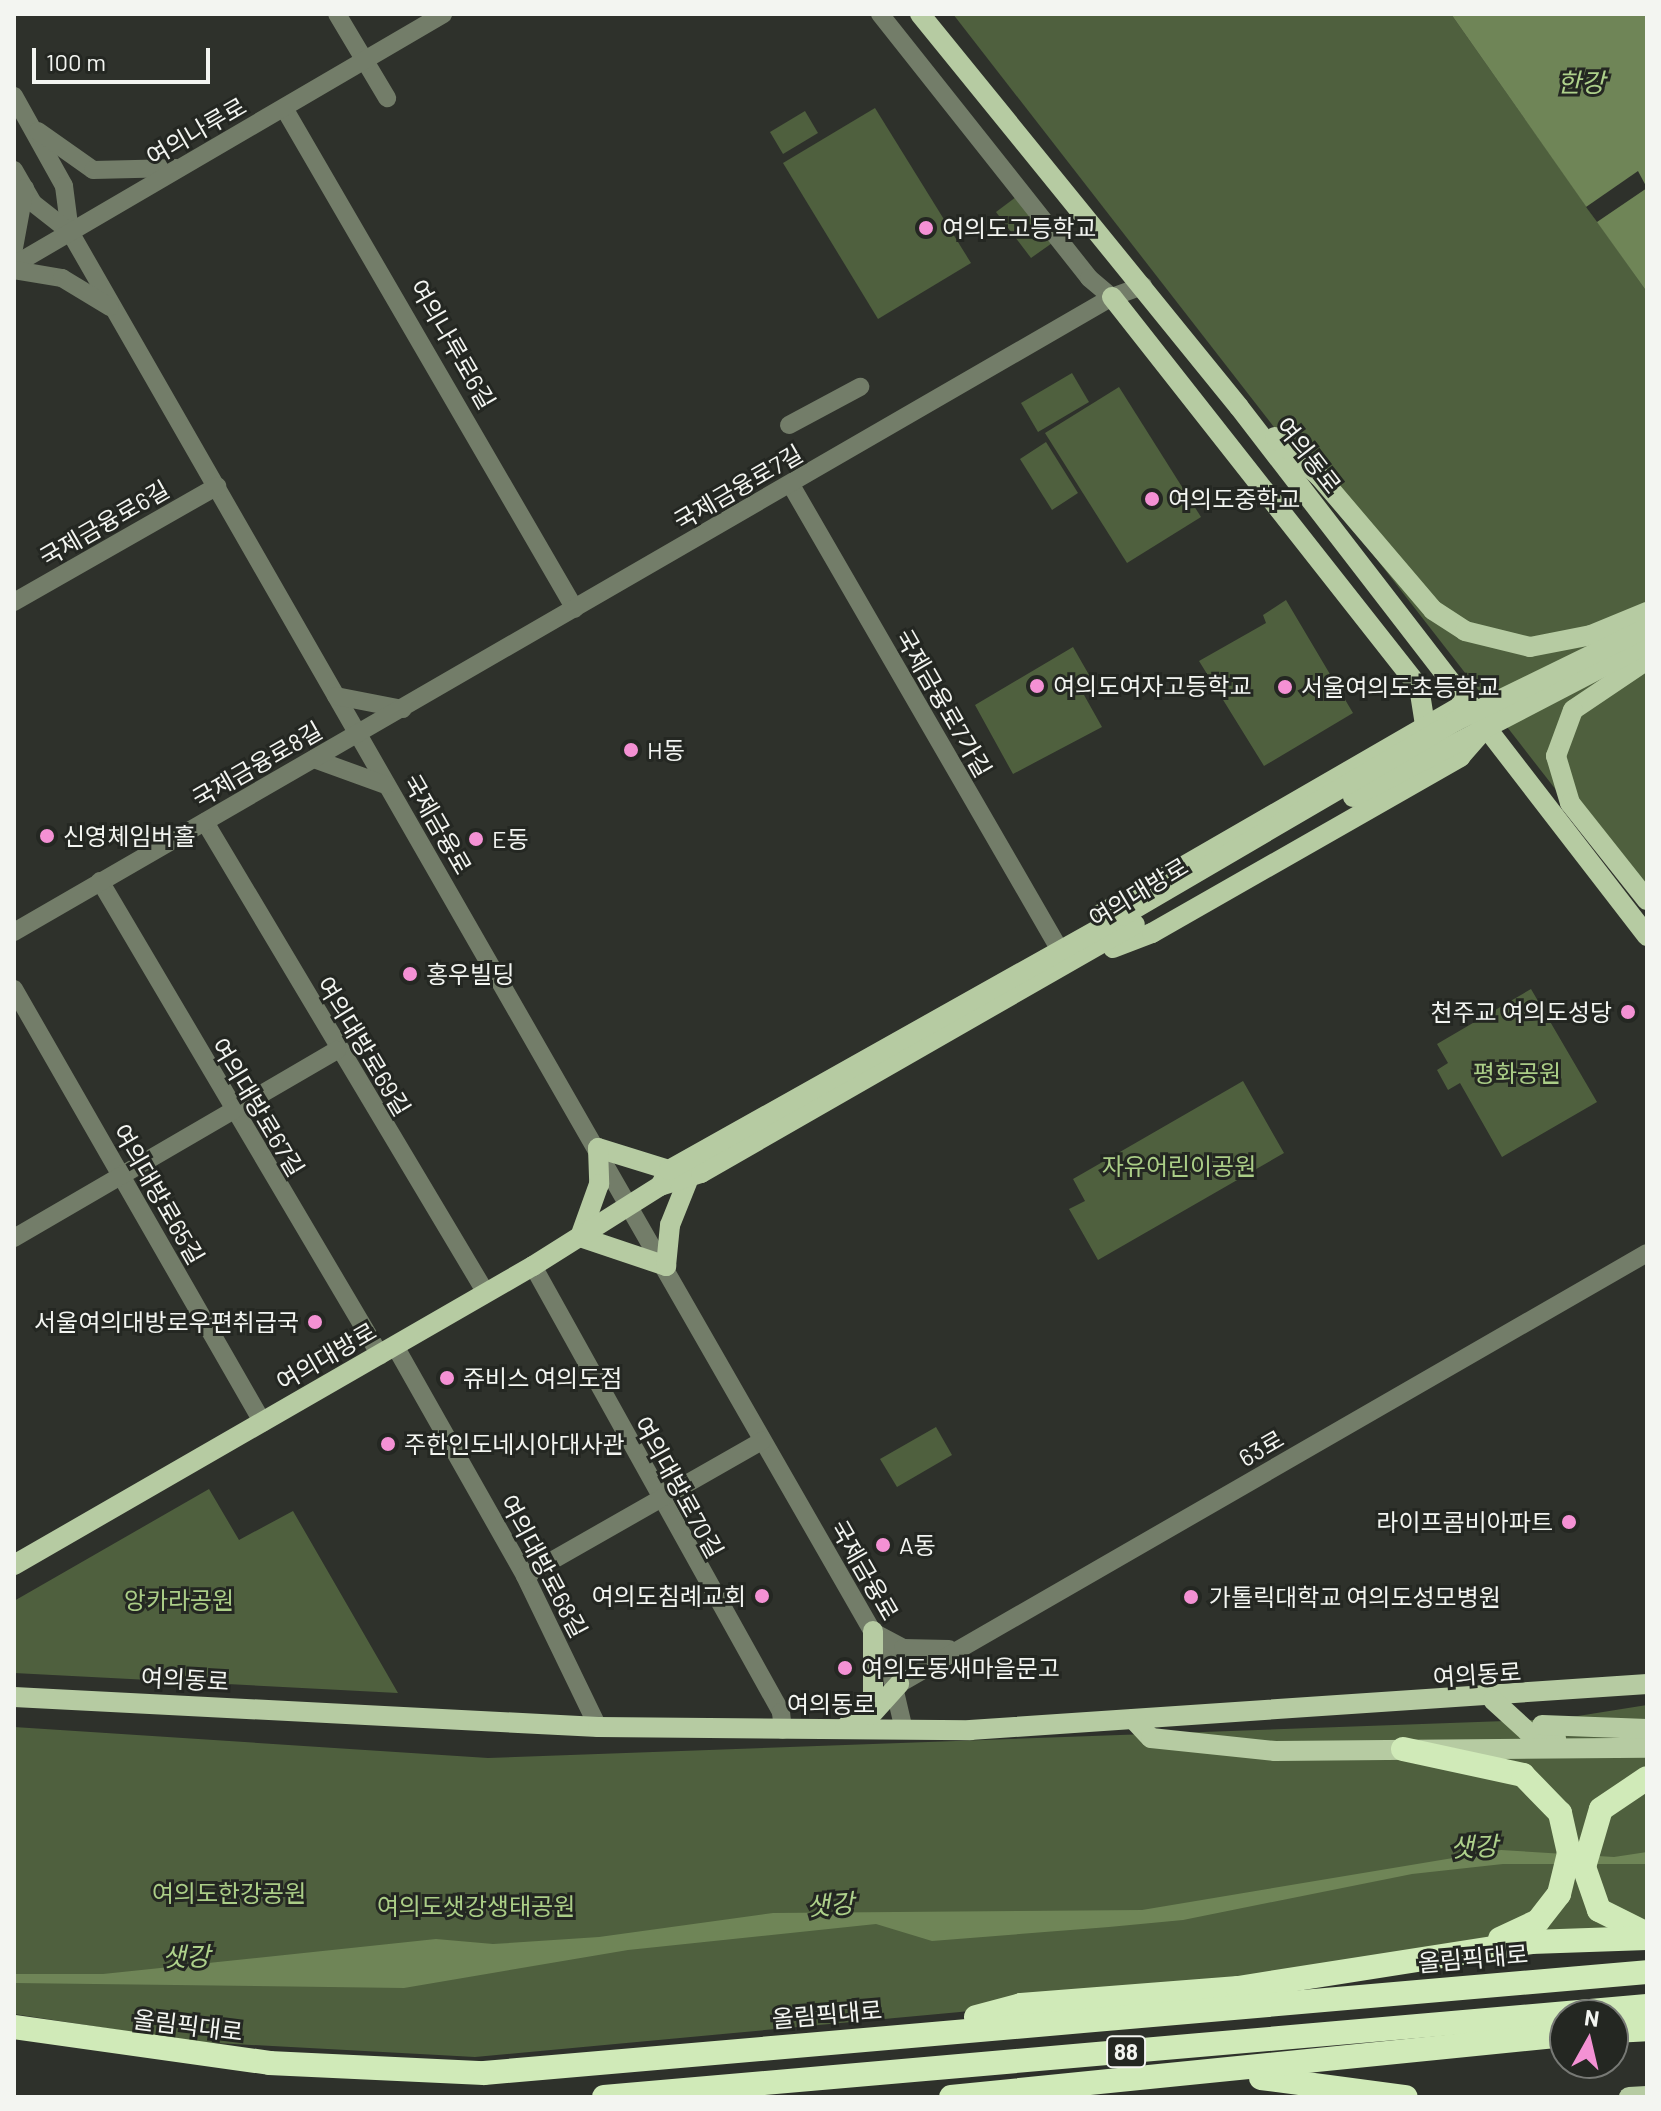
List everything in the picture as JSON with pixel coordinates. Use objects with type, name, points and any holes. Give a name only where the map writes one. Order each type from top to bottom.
[{"type":"highway","points":[[1403,1749],[1523,1775],[1551,1799],[1565,1825],[1575,1882],[1611,1921],[1647,1935]]},
{"type":"highway","points":[[1477,1951],[1538,1921],[1575,1882],[1591,1827],[1612,1798],[1647,1778]]},
{"type":"highway","points":[[908,2034],[1021,2005],[1238,1988],[1477,1951],[1647,1935]]},
{"type":"highway","name":"올림픽대로","points":[[14,2027],[269,2063],[484,2073],[1647,1972]]},
{"type":"highway","name":"88","points":[[604,2097],[1647,2006]]},
{"type":"highway","points":[[951,2097],[1050,2093],[1549,2037]]},
{"type":"highway","points":[[1218,2073],[1406,2097]]},
{"type":"main road","name":"여의동로","points":[[920,14],[1239,407],[1487,724],[1647,936]]},
{"type":"main road","points":[[1112,297],[1419,687],[1425,726]]},
{"type":"main road","points":[[1239,407],[1319,476],[1414,590],[1450,623],[1510,645],[1558,643],[1647,612]]},
{"type":"main road","points":[[1129,920],[1456,721],[1647,628]]},
{"type":"main road","name":"여의대방로","points":[[14,1565],[533,1266],[631,1205],[664,1178],[1039,964],[1129,920],[1438,750],[1647,644]]},
{"type":"main road","points":[[1647,660],[1586,698],[1563,726],[1557,774],[1578,813],[1647,900]]},
{"type":"main road","points":[[1039,964],[1057,945],[1469,701]]},
{"type":"main road","points":[[1064,967],[1152,933],[1460,757],[1487,724]]},
{"type":"main road","points":[[1460,757],[1508,752]]},
{"type":"main road","name":"여의대방로","points":[[664,1178],[688,1180],[1064,967],[1129,920]]},
{"type":"main road","points":[[664,1178],[598,1148],[599,1184],[580,1237],[666,1266],[670,1225],[688,1180]]},
{"type":"main road","points":[[838,1729],[873,1699],[873,1631]]},
{"type":"main road","points":[[838,1729],[870,1716],[899,1684]]},
{"type":"main road","name":"여의동로","points":[[14,1697],[598,1727],[904,1730],[1493,1700],[1647,1684]]},
{"type":"main road","points":[[1493,1700],[1543,1725],[1647,1729]]},
{"type":"main road","points":[[1493,1700],[1528,1732],[1647,1745]]},
{"type":"main road","points":[[1133,1719],[1151,1738],[1198,1744],[1403,1749],[1647,1745]]},
{"type":"main road","points":[[1629,2097],[1647,2096]]},
{"type":"street","points":[[337,14],[387,98]]},
{"type":"street","name":"여의나루로","points":[[14,268],[70,232],[443,14]]},
{"type":"street","points":[[880,14],[1089,278],[1112,297]]},
{"type":"street","name":"국제금융로","points":[[14,96],[64,186],[70,232]]},
{"type":"street","name":"여의나루로6길","points":[[284,108],[575,609]]},
{"type":"street","points":[[31,126],[93,170],[180,168]]},
{"type":"street","name":"국제금융로","points":[[14,170],[25,188],[70,232],[666,1266],[762,1441],[873,1631],[899,1684],[904,1730]]},
{"type":"street","points":[[14,248],[25,188]]},
{"type":"street","points":[[14,268],[62,278],[115,310]]},
{"type":"street","name":"국제금융로7길","points":[[358,734],[1112,297],[1143,286]]},
{"type":"street","points":[[789,425],[860,387]]},
{"type":"street","name":"국제금융로7가길","points":[[791,485],[1057,945]]},
{"type":"street","name":"국제금융로6길","points":[[14,602],[217,486]]},
{"type":"street","points":[[336,696],[405,709]]},
{"type":"street","name":"국제금융로8길","points":[[14,932],[358,734]]},
{"type":"street","points":[[314,759],[388,786]]},
{"type":"street","name":"여의대방로69길","points":[[205,822],[337,1050],[486,1293]]},
{"type":"street","name":"여의대방로67길","points":[[100,881],[231,1112],[387,1350]]},
{"type":"street","name":"여의대방로65길","points":[[14,989],[263,1423]]},
{"type":"street","points":[[14,1238],[337,1050]]},
{"type":"street","name":"63로","points":[[899,1684],[1647,1253]]},
{"type":"street","name":"여의대방로70길","points":[[533,1266],[656,1499],[781,1712],[783,1730]]},
{"type":"street","name":"여의대방로68길","points":[[387,1350],[525,1576],[598,1727]]},
{"type":"street","points":[[525,1576],[762,1441]]},
{"type":"street","points":[[873,1631],[903,1648],[959,1648]]},
{"type":"green space","points":[[953,14],[1451,14],[1647,292],[1647,907]]},
{"type":"green space","points":[[875,108],[971,263],[878,319],[783,163]]},
{"type":"green space","points":[[805,111],[818,133],[783,154],[770,132]]},
{"type":"green space","points":[[1020,194],[1055,241],[1031,258],[996,212]]},
{"type":"green space","points":[[1072,373],[1089,402],[1038,432],[1021,403]]},
{"type":"green space","points":[[1119,387],[1201,517],[1127,563],[1045,433]]},
{"type":"green space","points":[[1046,442],[1078,493],[1052,510],[1020,459]]},
{"type":"green space","points":[[1286,600],[1353,713],[1264,766],[1199,661],[1266,623],[1263,615]]},
{"type":"green space","points":[[1073,647],[1096,687],[1084,695],[1102,727],[1013,774],[975,705]]},
{"type":"green space","name":"평화공원","points":[[1531,989],[1597,1102],[1502,1157],[1460,1083],[1448,1090],[1437,1070],[1448,1063],[1437,1044]]},
{"type":"green space","name":"자유어린이공원","points":[[1243,1081],[1284,1153],[1098,1260],[1069,1209],[1085,1201],[1073,1179]]},
{"type":"green space","points":[[936,1427],[952,1455],[897,1487],[880,1459]]},
{"type":"green space","name":"앙카라공원","points":[[209,1489],[239,1540],[293,1511],[398,1693],[14,1673],[14,1601]]},
{"type":"green space","name":"여의도한강공원","points":[[1647,1705],[1647,1928],[960,2012],[475,2057],[197,2042],[14,2014],[14,1727],[488,1758],[1559,1719]]},
{"type":"water","name":"한강","points":[[1451,14],[1647,14],[1647,292],[1597,222]]},
{"type":"water","points":[[1501,1850],[1614,1857],[1647,1852],[1647,1864],[1503,1864],[1412,1874],[1183,1920],[932,1941],[876,1924],[628,1950],[404,1988],[14,1983],[14,1974],[103,1974],[436,1939],[493,1944],[599,1937],[773,1913],[1142,1910]]},
{"type":"pier","points":[[1638,171],[1647,188],[1597,222],[1586,207]]},
{"type":"place","name":"여의도고등학교","points":[[926,228]]},
{"type":"place","name":"여의도중학교","points":[[1152,499]]},
{"type":"place","name":"여의도여자고등학교","points":[[1037,686]]},
{"type":"place","name":"서울여의도초등학교","points":[[1285,687]]},
{"type":"place","name":"H동","points":[[631,750]]},
{"type":"place","name":"신영체임버홀","points":[[47,836]]},
{"type":"place","name":"E동","points":[[476,839]]},
{"type":"place","name":"홍우빌딩","points":[[410,974]]},
{"type":"place","name":"천주교 여의도성당","points":[[1628,1012]]},
{"type":"place","name":"서울여의대방로우편취급국","points":[[315,1322]]},
{"type":"place","name":"쥬비스 여의도점","points":[[447,1378]]},
{"type":"place","name":"주한인도네시아대사관","points":[[388,1444]]},
{"type":"place","name":"라이프콤비아파트","points":[[1569,1522]]},
{"type":"place","name":"A동","points":[[883,1545]]},
{"type":"place","name":"여의도침례교회","points":[[762,1596]]},
{"type":"place","name":"가톨릭대학교 여의도성모병원","points":[[1191,1597]]},
{"type":"place","name":"여의도동새마을문고","points":[[845,1668]]},
{"type":"water label","name":"샛강","points":[[1474,1846]]},
{"type":"water label","name":"샛강","points":[[830,1904]]},
{"type":"water label","name":"샛강","points":[[186,1956]]},
{"type":"park label","name":"여의도샛강생태공원","points":[[476,1906]]}]
